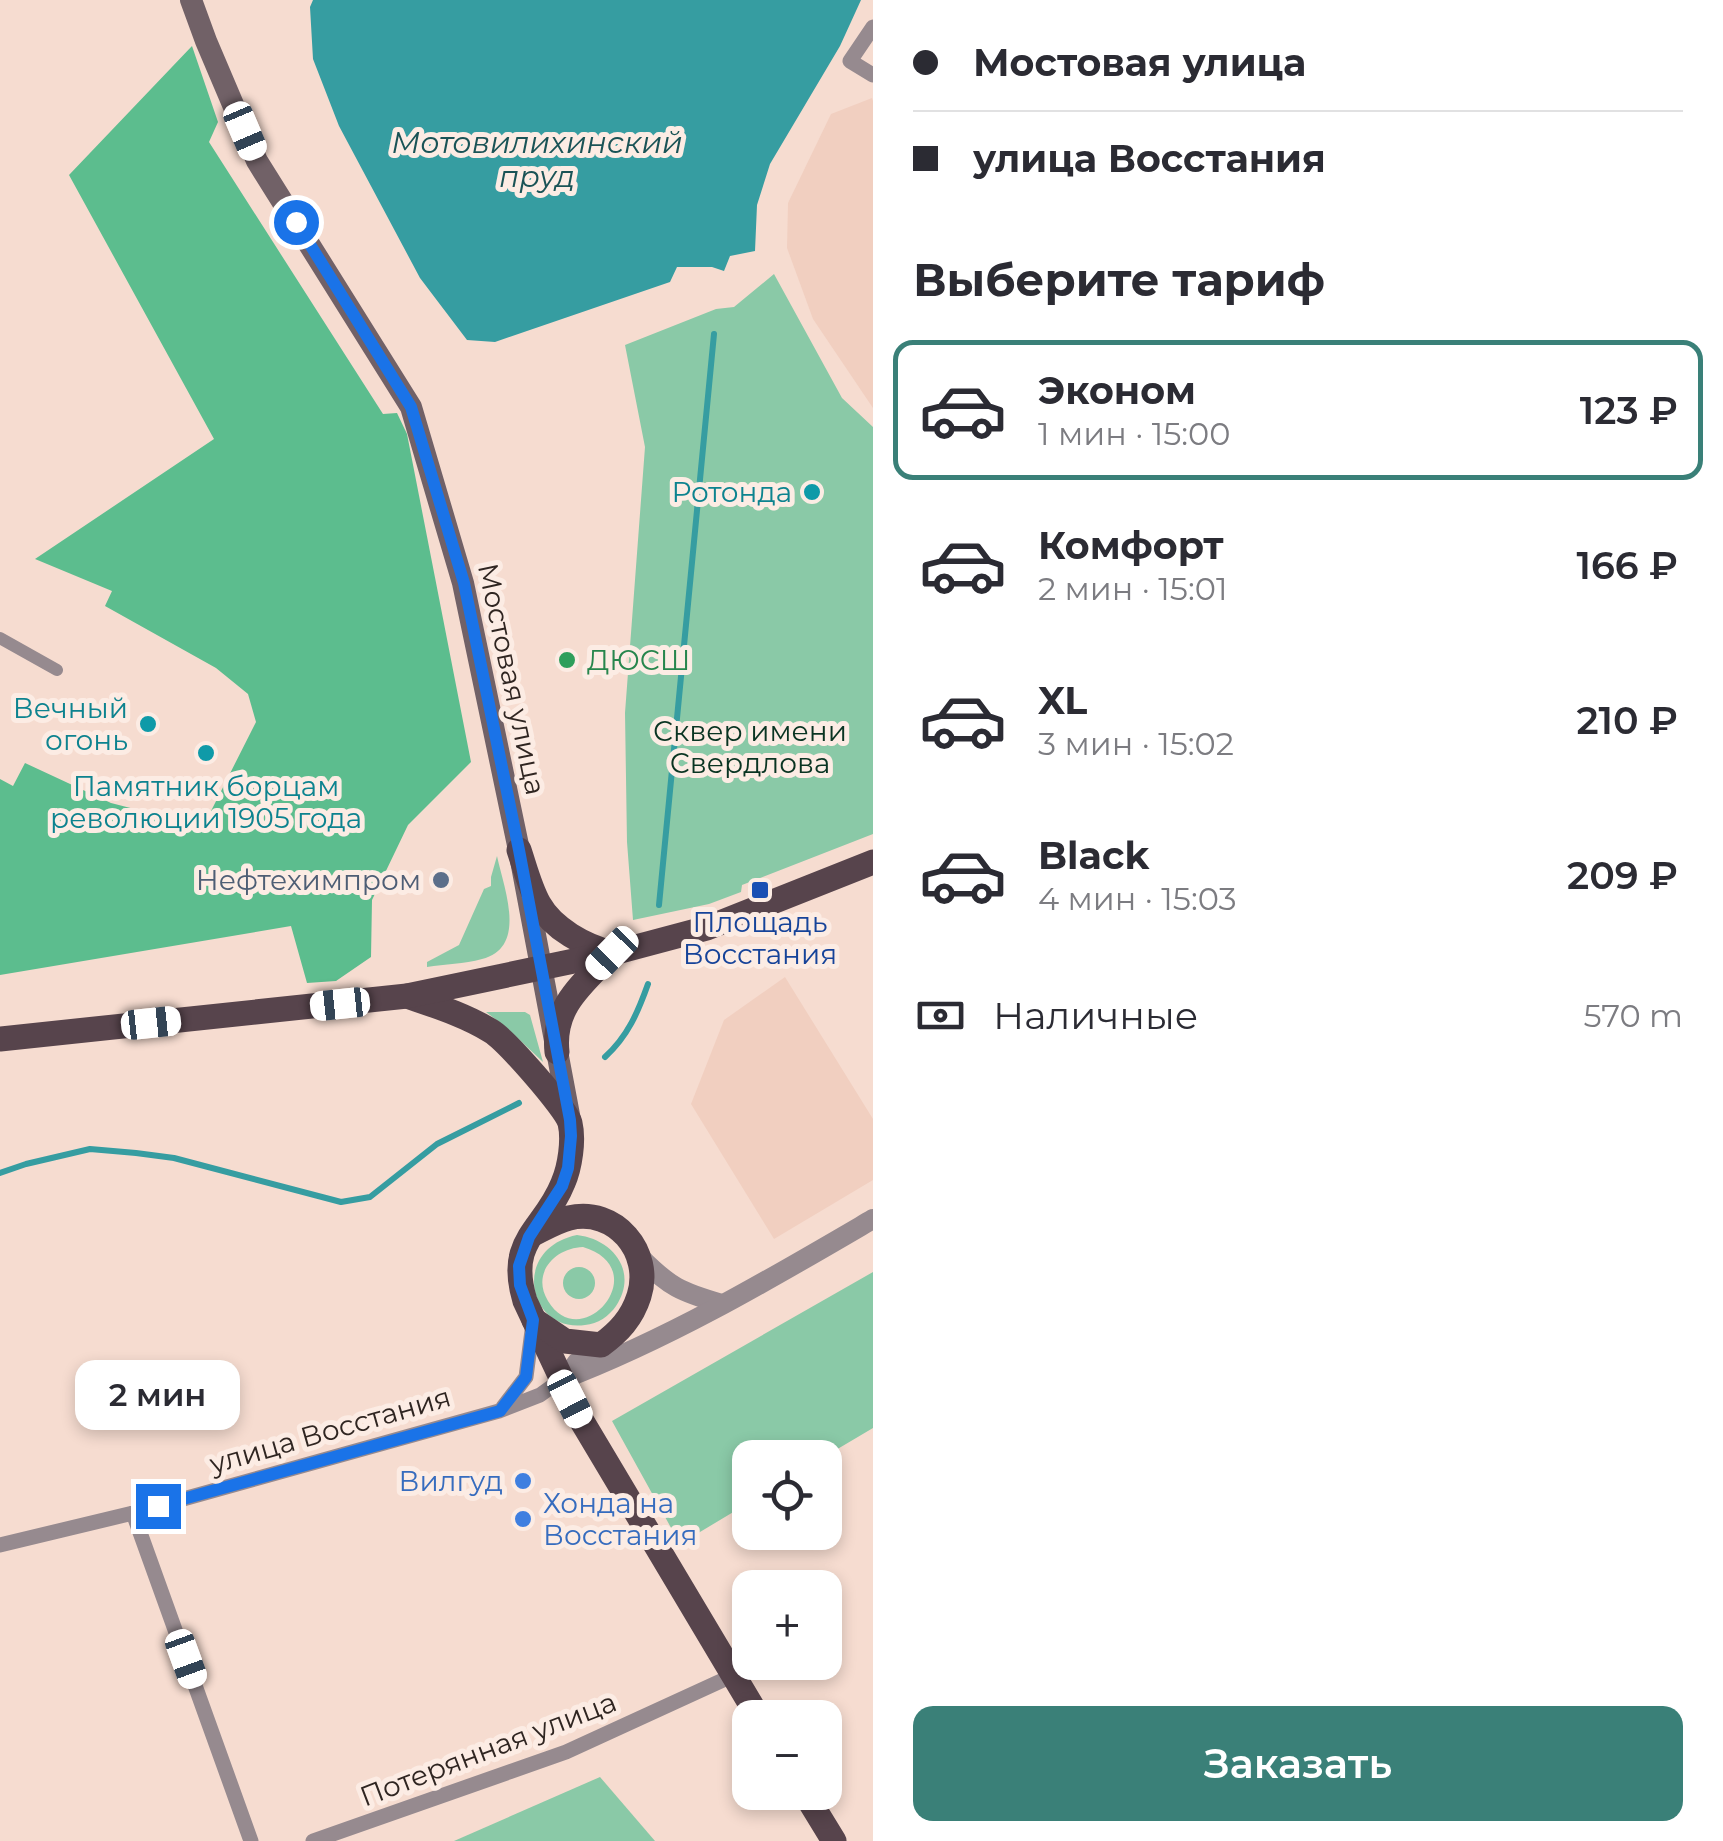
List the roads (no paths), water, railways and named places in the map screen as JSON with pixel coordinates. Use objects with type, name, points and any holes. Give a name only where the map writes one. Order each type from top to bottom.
[{"type":"main road","name":"Мостовая улица","points":[[192,0],[258,161],[411,407],[464,583],[570,1120],[568,1168],[562,1186],[529,1237]]},
{"type":"main road","points":[[519,850],[537,900],[557,926],[594,948],[612,953]]},
{"type":"main road","points":[[0,1039],[406,996],[540,969],[721,924],[873,862]]},
{"type":"main road","points":[[557,1052],[555,1033],[566,1002],[612,953]]},
{"type":"main road","points":[[406,996],[461,1014],[496,1033],[570,1120]]},
{"type":"main road","points":[[533,1320],[565,1341],[601,1345],[621,1330],[639,1295],[642,1275],[639,1256],[629,1238],[600,1218],[565,1218],[529,1237],[519,1266],[520,1285],[533,1320],[580,1418],[732,1672]]},
{"type":"main road","points":[[815,1810],[834,1841]]},
{"type":"street","points":[[873,27],[850,61],[873,75]]},
{"type":"street","points":[[0,638],[57,670]]},
{"type":"street","points":[[561,1380],[614,1360],[686,1324],[873,1219]]},
{"type":"street","points":[[639,1256],[679,1291],[730,1300]]},
{"type":"street","points":[[500,1411],[526,1377],[533,1320]]},
{"type":"street","points":[[601,1345],[686,1324]]},
{"type":"street","name":"улица Восстания","points":[[0,1545],[133,1513],[500,1411],[540,1394],[561,1380],[575,1361],[601,1345]]},
{"type":"street","points":[[133,1513],[251,1841]]},
{"type":"street","name":"Потерянная улица","points":[[313,1841],[566,1752],[732,1676]]},
{"type":"water","name":"Мотовилихинский пруд","points":[[313,0],[861,0],[840,46],[770,164],[757,205],[755,251],[730,256],[724,271],[677,267],[670,282],[495,342],[467,340],[420,278],[339,126],[313,59]]},
{"type":"waterway","points":[[659,905],[714,334]]},
{"type":"waterway","points":[[605,1057],[631,1023],[648,984]]},
{"type":"waterway","points":[[0,1173],[90,1149],[174,1158],[341,1202],[370,1197],[437,1144],[519,1103]]},
{"type":"place","name":"Ротонда","points":[[812,492]]},
{"type":"place","name":"ДЮСШ","points":[[567,660]]},
{"type":"place","name":"Вечный огонь","points":[[148,724]]},
{"type":"place","name":"Памятник борцам революции 1905 года","points":[[206,753]]},
{"type":"place","name":"Нефтехимпром","points":[[441,880]]},
{"type":"place","name":"Площадь Восстания","points":[[760,890]]},
{"type":"place","name":"Вилгуд","points":[[523,1481]]},
{"type":"place","name":"Хонда на Восстания","points":[[523,1519]]},
{"type":"park label","name":"Сквер имени Свердлова","points":[[750,747]]}]
